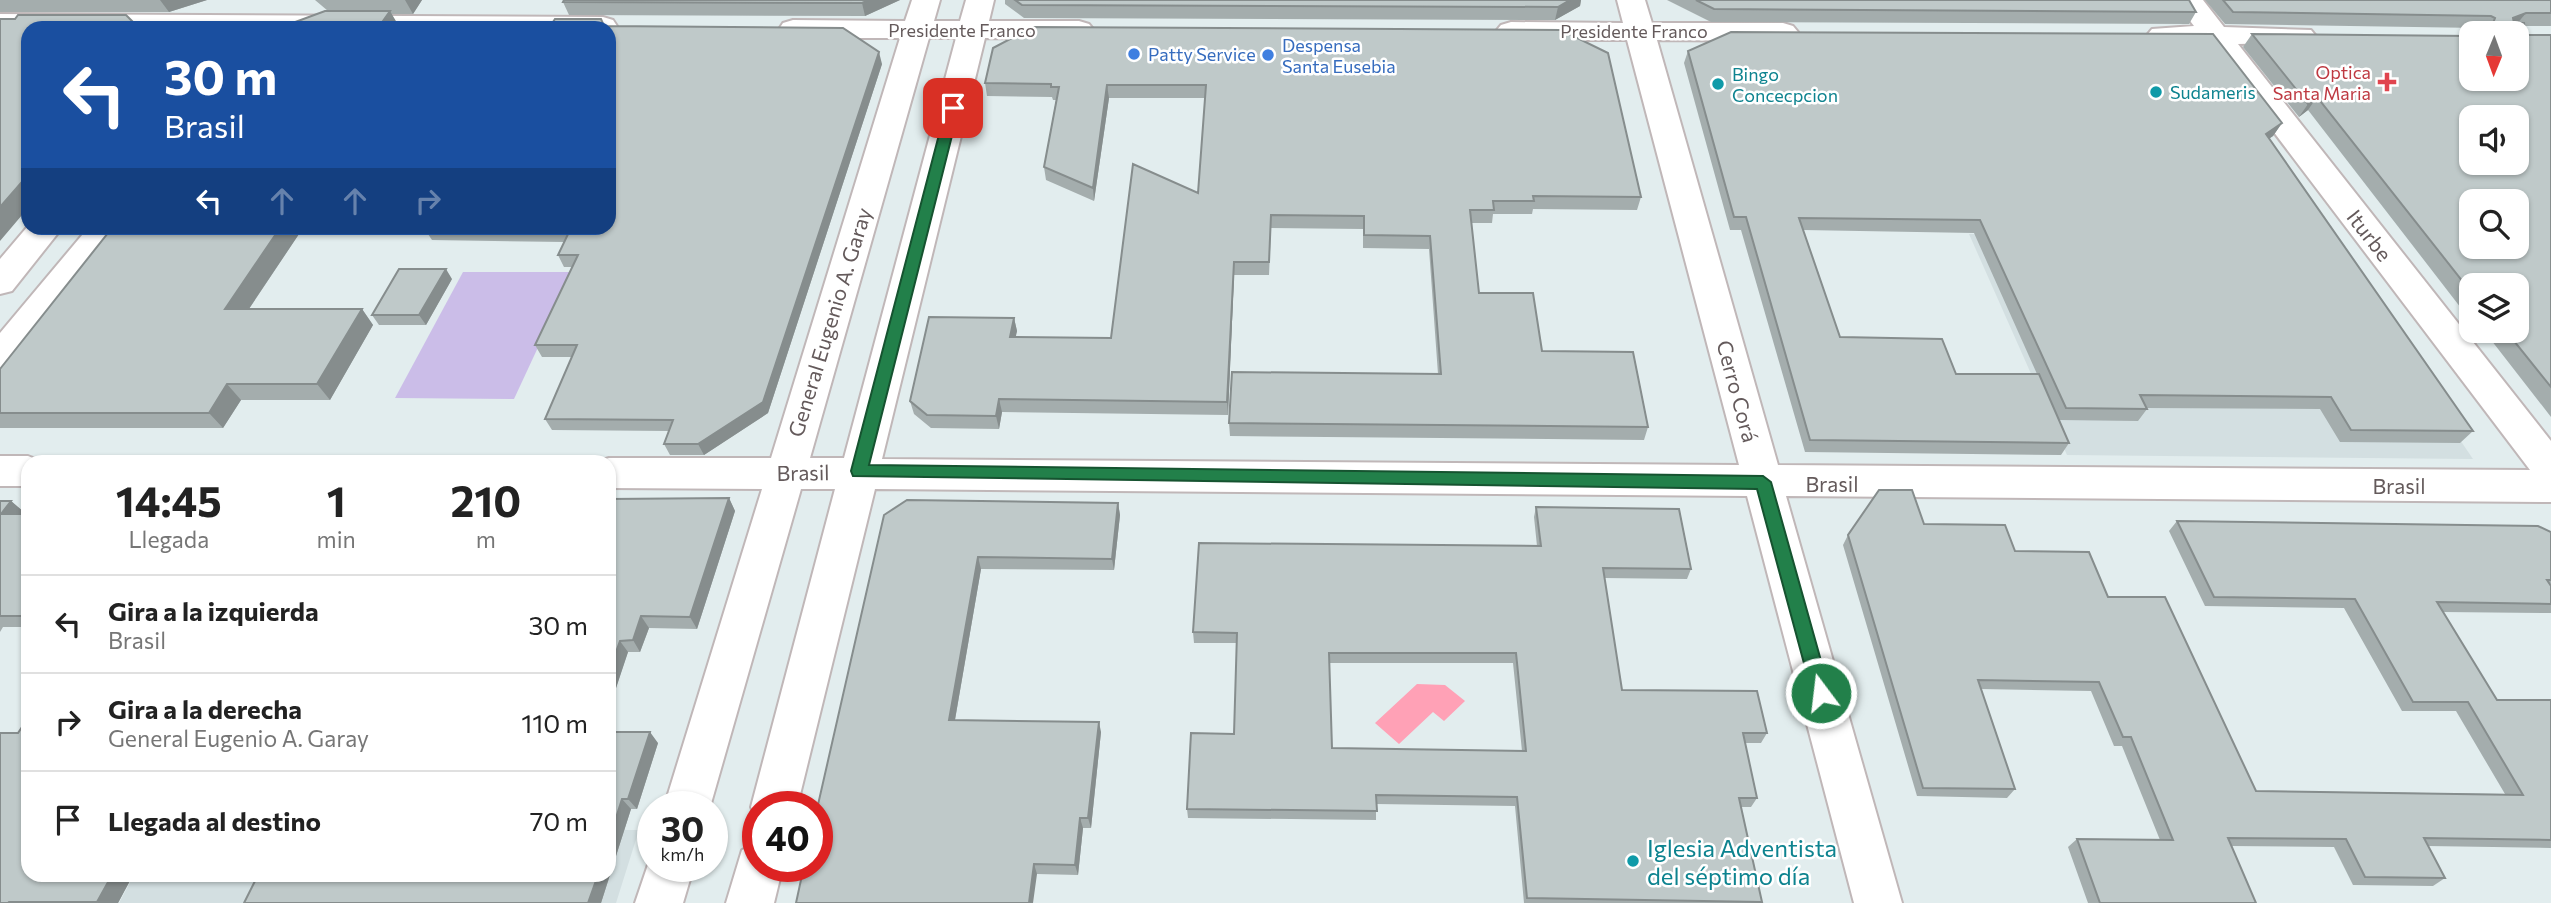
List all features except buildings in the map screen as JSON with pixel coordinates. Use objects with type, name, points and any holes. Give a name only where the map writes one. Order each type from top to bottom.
[{"type":"street","points":[[214,21],[232,0]]},
{"type":"street","points":[[274,21],[291,0]]},
{"type":"street","name":"Iturbe","points":[[2188,0],[2551,470]]},
{"type":"street","name":"Presidente Franco","points":[[767,28],[922,15],[976,15],[1112,30]]},
{"type":"street","name":"General Eugenio A. Garay","points":[[692,791],[922,15]]},
{"type":"street","points":[[778,791],[976,15]]},
{"type":"street","name":"Presidente Franco","points":[[1486,31],[1635,16],[1804,33]]},
{"type":"street","name":"Cerro Corá","points":[[1635,16],[1878,903]]},
{"type":"street","points":[[0,23],[21,23]]},
{"type":"street","points":[[616,27],[630,27]]},
{"type":"street","points":[[2134,35],[2323,36]]},
{"type":"street","points":[[0,282],[38,235]]},
{"type":"street","points":[[0,358],[100,235]]},
{"type":"street","points":[[0,471],[21,471]]},
{"type":"street","name":"Brasil","points":[[616,473],[859,471],[1763,482],[2551,486]]},
{"type":"street","points":[[659,903],[665,882]]},
{"type":"street","points":[[750,903],[755,882]]},
{"type":"shaded area","points":[[1969,234],[2322,237],[2473,459],[2067,455]]},
{"type":"shaded area","points":[[463,272],[573,272],[514,399],[395,398]]},
{"type":"shaded area","points":[[1417,684],[1445,685],[1465,701],[1444,721],[1433,712],[1399,744],[1375,723]]},
{"type":"shaded area","points":[[616,830],[637,830],[616,903],[119,903],[130,882],[616,882]]},
{"type":"place","name":"Patty Service","points":[[1134,54]]},
{"type":"place","name":"Despensa Santa Eusebia","points":[[1268,55]]},
{"type":"place","name":"Optica Santa Maria","points":[[2387,82]]},
{"type":"place","name":"Bingo Concecpcion","points":[[1718,84]]},
{"type":"place","name":"Sudameris","points":[[2156,92]]},
{"type":"place","name":"Iglesia Adventista del séptimo día","points":[[1633,861]]},
{"type":"route","points":[[953,108],[859,471],[1763,482],[1821,693]]}]
